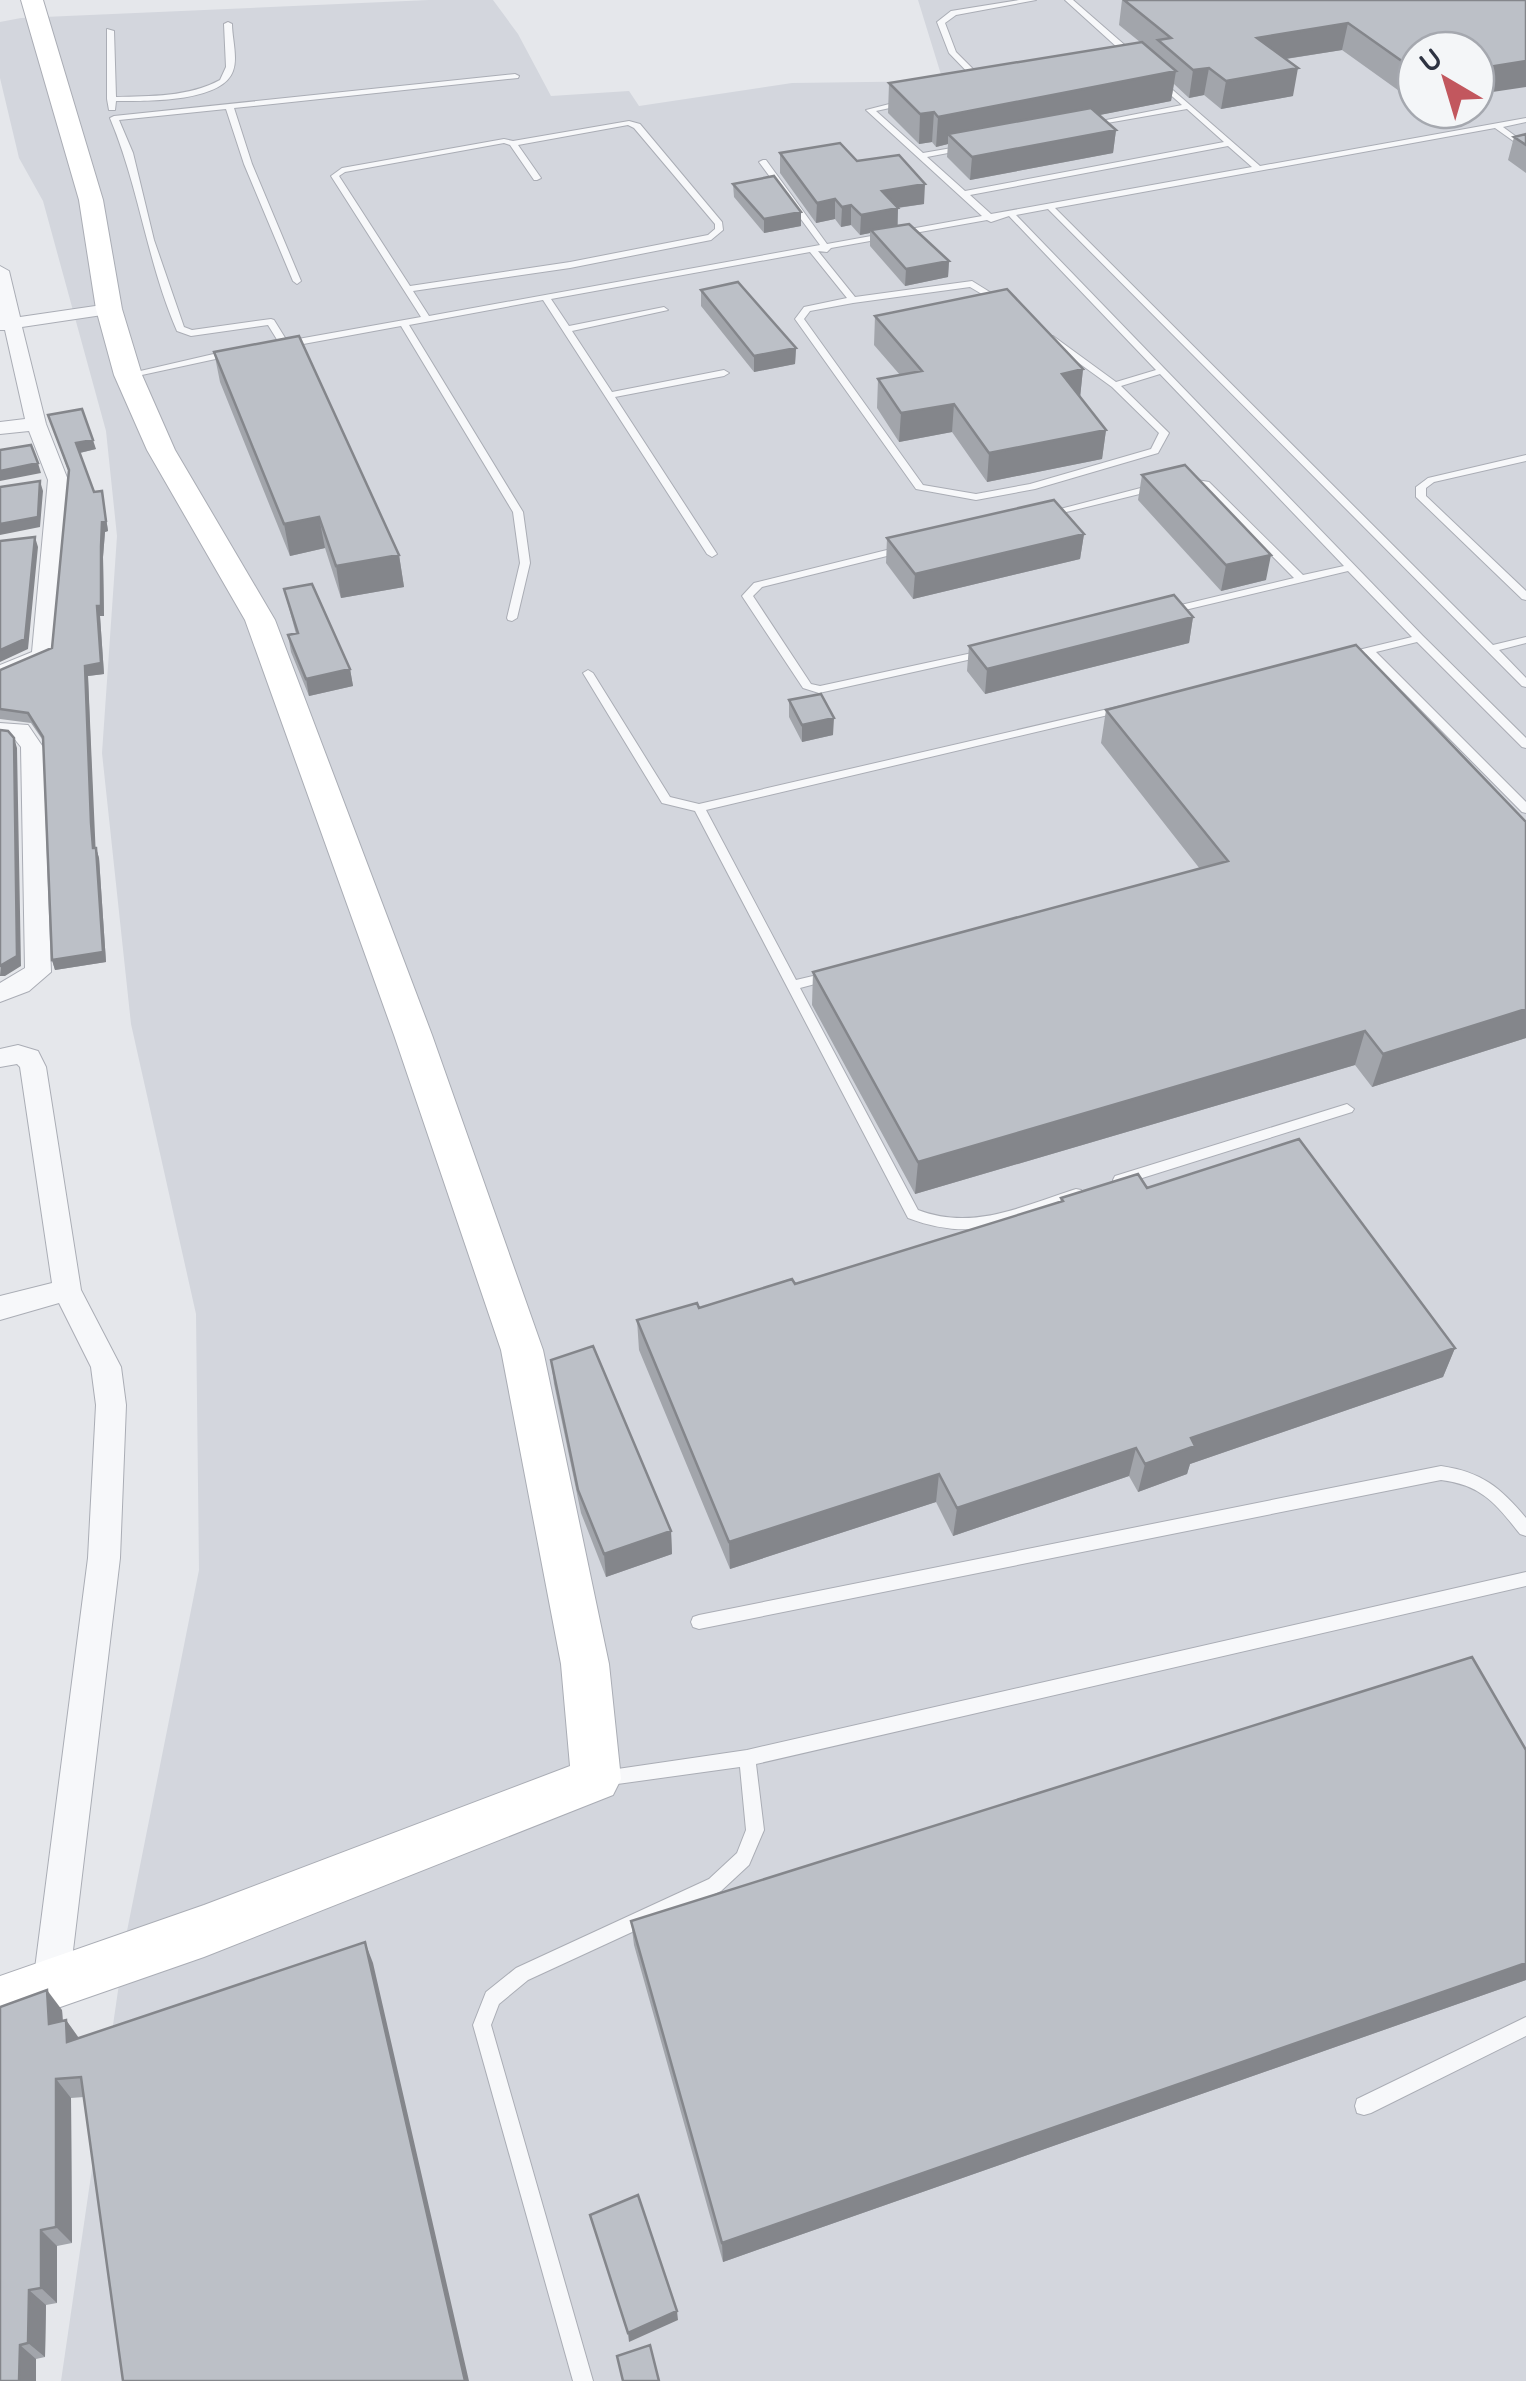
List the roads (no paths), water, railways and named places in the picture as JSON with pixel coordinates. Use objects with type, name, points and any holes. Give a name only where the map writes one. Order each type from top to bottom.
[{"type":"main road","points":[[0,2002],[153,1949],[596,1779],[585,1664],[522,1350],[413,1035],[260,620],[161,450],[128,374],[94,311],[92,200],[32,0]]},
{"type":"street","points":[[0,273],[5,324],[23,374],[48,482],[43,655],[0,672]]},
{"type":"street","points":[[5,324],[94,311]]},
{"type":"street","points":[[0,377],[23,374]]},
{"type":"street","points":[[0,428],[36,424]]},
{"type":"street","points":[[0,730],[20,730],[32,747],[38,972],[0,993]]},
{"type":"street","points":[[0,1058],[18,1054],[29,1058],[33,1067],[67,1290],[106,1367],[111,1405],[104,1558],[66,1979]]},
{"type":"street","points":[[0,1308],[67,1290]]},
{"type":"street","points":[[0,2002],[0,2014]]},
{"type":"lane","points":[[970,92],[989,90],[953,53],[941,22],[954,13],[1032,0]]},
{"type":"lane","points":[[1069,0],[1141,64],[1122,67]]},
{"type":"lane","points":[[111,100],[198,93],[224,82],[229,72],[228,24]]},
{"type":"lane","points":[[110,30],[114,118],[129,154],[150,240],[180,329],[191,332],[271,322],[284,344]]},
{"type":"lane","points":[[1153,74],[1256,166]]},
{"type":"lane","points":[[114,118],[515,76]]},
{"type":"lane","points":[[914,101],[870,110],[991,219]]},
{"type":"lane","points":[[229,106],[248,164],[297,281]]},
{"type":"lane","points":[[1073,127],[1188,106]]},
{"type":"lane","points":[[1496,126],[1526,120]]},
{"type":"lane","points":[[407,289],[570,266],[711,238],[719,224],[637,126],[629,123],[342,170],[334,176],[426,320]]},
{"type":"lane","points":[[1496,126],[1523,149]]},
{"type":"lane","points":[[267,347],[1472,130]]},
{"type":"lane","points":[[513,143],[538,178]]},
{"type":"lane","points":[[963,194],[1229,143]]},
{"type":"lane","points":[[920,156],[977,145]]},
{"type":"lane","points":[[764,162],[827,248]]},
{"type":"lane","points":[[1050,208],[1526,684]]},
{"type":"lane","points":[[1012,215],[1418,638],[1526,744]]},
{"type":"lane","points":[[814,251],[853,300]]},
{"type":"lane","points":[[1015,311],[972,284],[808,308],[799,319],[920,487],[976,497],[1031,487],[1155,451],[1164,433],[1116,385],[1040,330]]},
{"type":"lane","points":[[548,299],[712,554]]},
{"type":"lane","points":[[567,329],[664,310]]},
{"type":"lane","points":[[404,324],[518,512],[526,563],[512,618]]},
{"type":"lane","points":[[128,374],[250,350]]},
{"type":"lane","points":[[1116,385],[1162,371]]},
{"type":"lane","points":[[609,395],[724,373]]},
{"type":"lane","points":[[1526,458],[1431,480],[1421,487],[1421,497],[1526,597]]},
{"type":"lane","points":[[1182,480],[1206,484],[1301,579]]},
{"type":"lane","points":[[1028,518],[1162,485]]},
{"type":"lane","points":[[912,547],[758,585],[747,596],[807,686],[820,690],[1003,650]]},
{"type":"lane","points":[[1151,614],[1350,567]]},
{"type":"lane","points":[[1330,660],[1418,638]]},
{"type":"lane","points":[[1491,649],[1526,640]]},
{"type":"lane","points":[[1368,650],[1526,809]]},
{"type":"lane","points":[[588,673],[666,800],[699,808],[1138,706]]},
{"type":"lane","points":[[699,808],[914,1214],[937,1226],[972,1227],[1084,1192]]},
{"type":"lane","points":[[792,986],[850,971]]},
{"type":"lane","points":[[1103,1186],[1346,1109]]},
{"type":"lane","points":[[699,1622],[1441,1473],[1469,1475],[1494,1492],[1526,1529]]},
{"type":"lane","points":[[596,1779],[746,1758],[1526,1579]]},
{"type":"lane","points":[[583,2381],[482,2025],[492,1998],[522,1974],[715,1886],[743,1859],[755,1830],[746,1758]]},
{"type":"lane","points":[[1364,2106],[1526,2026]]}]
